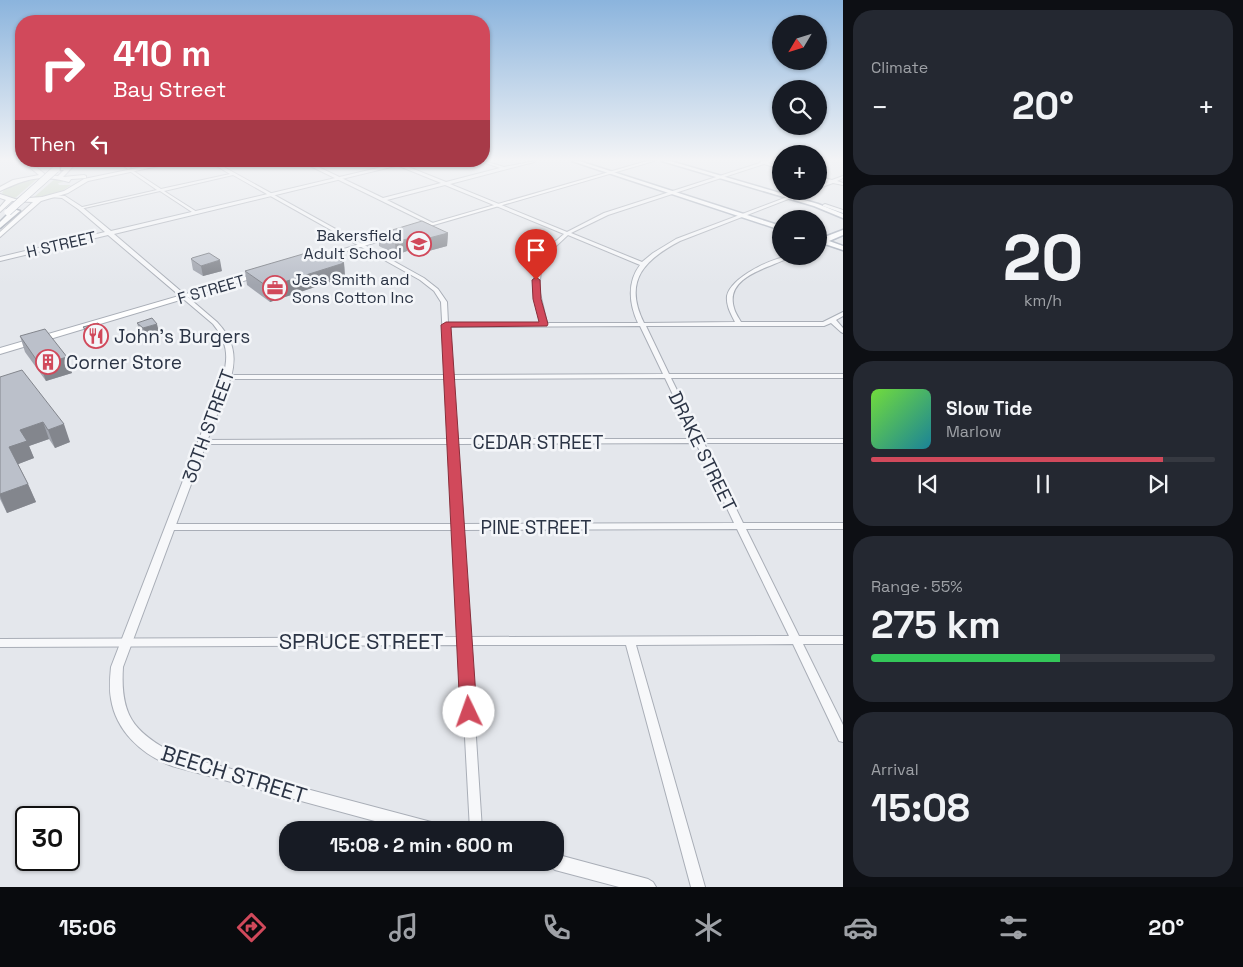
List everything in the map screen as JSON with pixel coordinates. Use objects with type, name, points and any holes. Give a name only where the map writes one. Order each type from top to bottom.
[{"type":"highway","points":[[0,219],[18,202]]},
{"type":"highway","points":[[0,226],[8,211]]},
{"type":"main road","points":[[0,235],[37,202]]},
{"type":"main road","points":[[415,229],[507,202]]},
{"type":"main road","points":[[702,202],[772,225]]},
{"type":"main road","points":[[805,202],[843,216]]},
{"type":"main road","points":[[827,238],[843,232]]},
{"type":"main road","points":[[306,261],[396,235]]},
{"type":"main road","points":[[827,243],[843,248]]},
{"type":"main road","name":"F STREET","points":[[0,351],[270,272]]},
{"type":"street","name":"30TH STREET","points":[[71,202],[219,326],[230,344],[232,356],[227,377],[126,642]]},
{"type":"street","name":"30TH STREET","points":[[75,202],[80,208]]},
{"type":"street","points":[[80,208],[105,202]]},
{"type":"street","points":[[179,202],[195,213]]},
{"type":"street","name":"H STREET","points":[[0,259],[239,202]]},
{"type":"street","points":[[283,202],[430,285],[444,302],[475,821]]},
{"type":"street","points":[[387,202],[433,224]]},
{"type":"street","points":[[492,202],[642,264],[667,245],[776,202]]},
{"type":"street","points":[[544,324],[536,289],[538,271],[551,248],[568,233],[595,218],[643,202]]},
{"type":"street","points":[[825,205],[843,212]]},
{"type":"street","name":"DRAKE STREET","points":[[642,264],[634,278],[632,291],[634,307],[843,737]]},
{"type":"street","points":[[739,324],[728,302],[730,292],[744,278],[772,265]]},
{"type":"street","points":[[446,325],[824,324],[843,314]]},
{"type":"street","points":[[832,320],[843,331]]},
{"type":"street","points":[[227,377],[843,376]]},
{"type":"street","name":"CEDAR STREET","points":[[202,442],[843,442]]},
{"type":"street","name":"PINE STREET","points":[[170,527],[843,526]]},
{"type":"street","name":"SPRUCE STREET","points":[[0,643],[843,640]]},
{"type":"street","points":[[630,641],[698,887]]},
{"type":"street","name":"BEECH STREET","points":[[126,642],[117,667],[115,685],[117,700],[121,715],[129,729],[140,742],[155,752],[172,760],[401,821]]},
{"type":"street","points":[[564,864],[648,887]]},
{"type":"building","points":[[422,221],[448,233],[414,242],[407,239],[395,242],[379,234]]},
{"type":"building","points":[[320,249],[344,263],[268,287],[245,271]]},
{"type":"building","points":[[209,253],[220,260],[201,266],[191,259],[192,258]]},
{"type":"building","points":[[152,318],[157,324],[143,328],[137,323]]},
{"type":"building","points":[[98,323],[106,331],[91,336],[83,327]]},
{"type":"building","points":[[45,329],[67,357],[40,365],[20,336]]},
{"type":"building","points":[[22,370],[64,424],[48,430],[43,422],[20,430],[27,441],[9,447],[28,484],[0,494],[0,377]]},
{"type":"place","name":"Bakersfield Adult School","points":[[419,244]]},
{"type":"place","name":"Jess Smith and Sons Cotton Inc","points":[[275,288]]},
{"type":"place","name":"John's Burgers","points":[[96,336]]},
{"type":"place","name":"Corner Store","points":[[48,362]]},
{"type":"route","points":[[469,712],[446,325],[544,324],[537,299],[536,280]]}]
